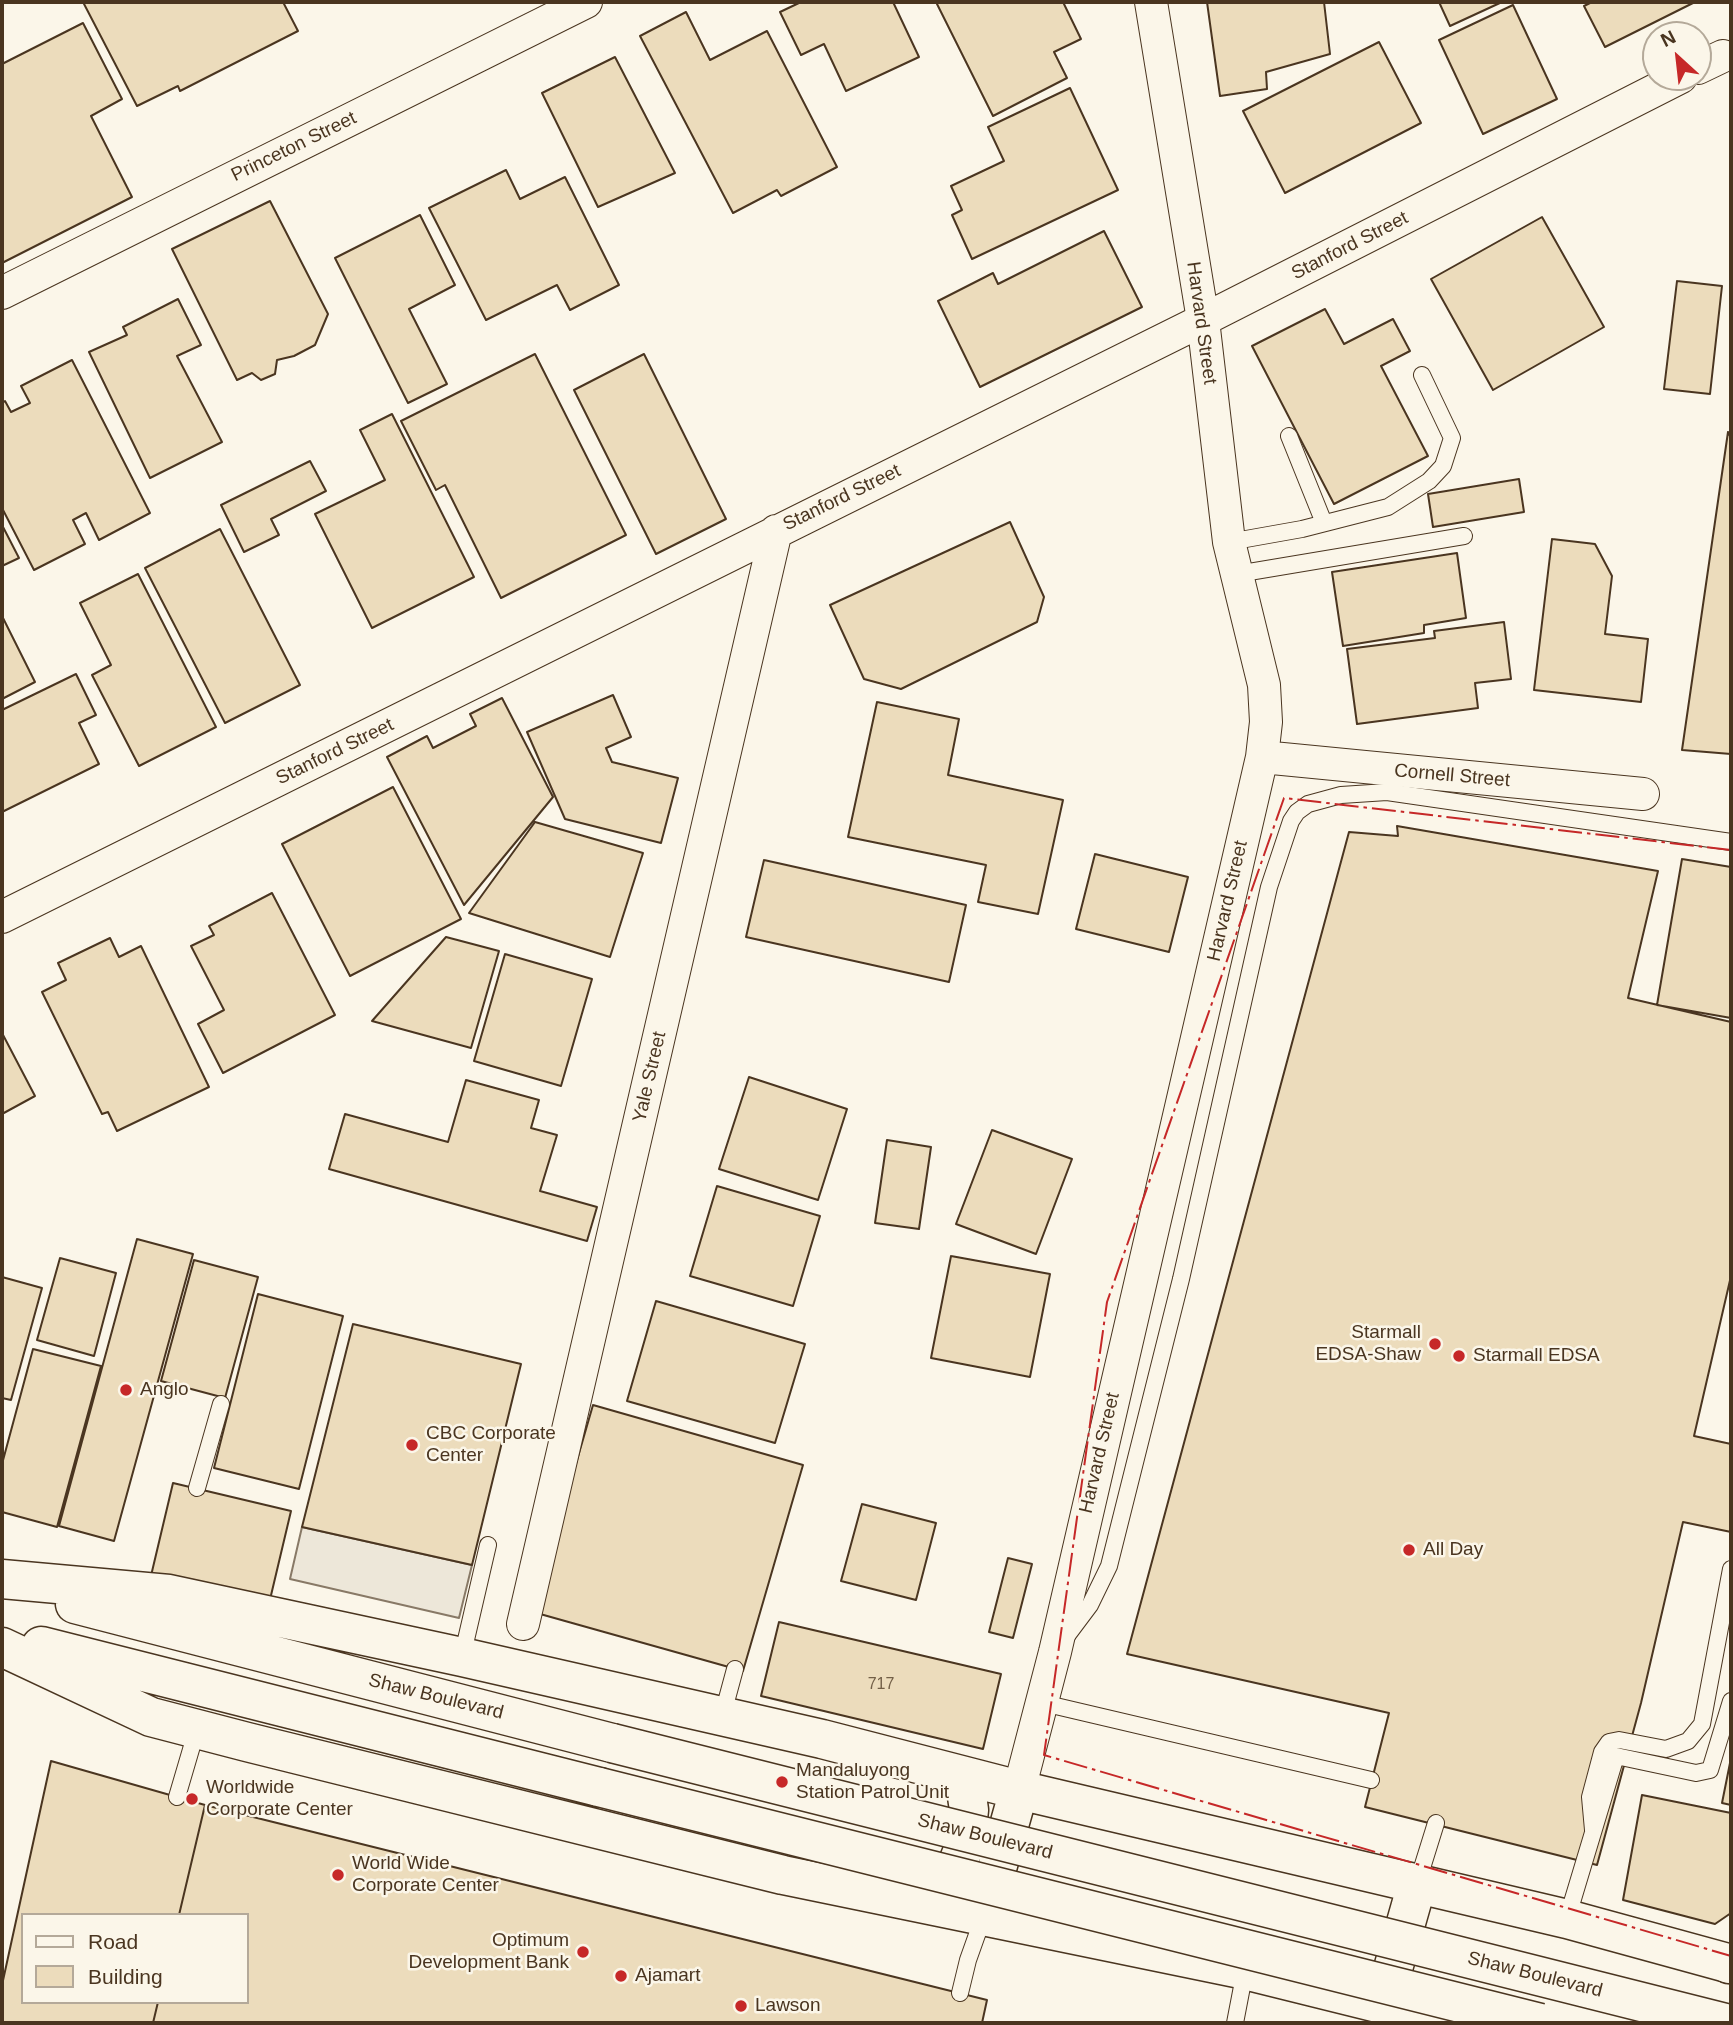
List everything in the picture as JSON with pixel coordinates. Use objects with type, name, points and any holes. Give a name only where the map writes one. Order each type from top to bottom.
[{"type":"main road","points":[[2,1579],[170,1590],[722,1717],[1567,1919],[1731,1964]]},
{"type":"main road","name":"Shaw Boulevard","points":[[2,1586],[612,1743],[1725,2023]]},
{"type":"main road","points":[[2,1636],[1540,2023]]},
{"type":"main road","points":[[2,1647],[151,1717],[783,1875],[1245,1970],[1458,2023]]},
{"type":"main road","points":[[964,1776],[969,1810],[981,1854],[984,1916]]},
{"type":"main road","points":[[931,1905],[952,1877],[981,1854],[1019,1790]]},
{"type":"main road","points":[[981,1854],[1399,1949],[1691,2023]]},
{"type":"main road","points":[[1383,2004],[1417,1884]]},
{"type":"street","name":"Princeton Street","points":[[2,293],[586,2]]},
{"type":"street","name":"Harvard Street","points":[[1019,1790],[1055,1652],[1262,757],[1266,722],[1264,685],[1229,542],[1203,320],[1152,2]]},
{"type":"street","name":"Stanford Street","points":[[2,917],[1203,320],[1653,91]]},
{"type":"street","name":"Yale Street","points":[[523,1624],[776,531]]},
{"type":"street","name":"Cornell Street","points":[[1262,757],[1643,794]]},
{"type":"lane","points":[[1229,542],[1388,507],[1423,486],[1443,466],[1452,438],[1447,421],[1422,375]]},
{"type":"lane","points":[[1289,436],[1324,523]]},
{"type":"lane","points":[[1237,574],[1464,536]]},
{"type":"lane","points":[[1055,1652],[1090,1605],[1109,1566],[1181,1279],[1269,887],[1291,821],[1297,813],[1308,804],[1341,795],[1387,792],[1731,842]]},
{"type":"lane","points":[[197,1488],[221,1404]]},
{"type":"lane","points":[[462,1657],[488,1545]]},
{"type":"lane","points":[[1593,1830],[1590,1797],[1602,1752],[1609,1742],[1619,1740],[1665,1749],[1688,1741],[1702,1724],[1731,1569]]},
{"type":"lane","points":[[722,1717],[735,1668]]},
{"type":"lane","points":[[1567,1919],[1616,1756],[1696,1773],[1710,1770],[1731,1701]]},
{"type":"lane","points":[[1042,1703],[1371,1780]]},
{"type":"lane","points":[[177,1797],[197,1728]]},
{"type":"lane","points":[[1417,1884],[1436,1823]]},
{"type":"lane","points":[[960,1993],[968,1960],[984,1916]]},
{"type":"lane","points":[[1235,2023],[1245,1970]]},
{"type":"shaded area","points":[[302,1527],[472,1565],[459,1618],[290,1579]]},
{"type":"building","points":[[83,2],[283,2],[298,31],[180,91],[178,86],[137,106]]},
{"type":"building","points":[[801,2],[893,2],[919,57],[846,91],[824,44],[801,55],[780,12]]},
{"type":"building","points":[[936,2],[1063,2],[1081,39],[1054,52],[1067,78],[993,116]]},
{"type":"building","points":[[1207,2],[1324,2],[1330,54],[1266,72],[1267,89],[1220,96]]},
{"type":"building","points":[[1439,2],[1502,2],[1450,26]]},
{"type":"building","points":[[1592,2],[1695,2],[1657,21],[1642,21],[1642,28],[1605,47],[1584,6]]},
{"type":"building","points":[[1513,5],[1557,99],[1483,134],[1439,40]]},
{"type":"building","points":[[686,12],[710,60],[767,31],[837,167],[781,196],[777,190],[733,213],[640,36]]},
{"type":"building","points":[[83,23],[122,99],[91,116],[132,197],[2,263],[2,64]]},
{"type":"building","points":[[1379,42],[1421,123],[1285,193],[1243,111]]},
{"type":"building","points":[[615,57],[675,173],[598,207],[542,93]]},
{"type":"building","points":[[1070,88],[1118,190],[972,259],[952,215],[962,210],[951,186],[1004,161],[988,127]]},
{"type":"building","points":[[506,170],[520,199],[565,177],[619,285],[570,310],[557,285],[486,320],[429,208]]},
{"type":"building","points":[[270,201],[328,314],[315,345],[294,356],[277,360],[275,374],[261,380],[252,373],[237,380],[172,249]]},
{"type":"building","points":[[420,215],[455,285],[409,309],[447,384],[408,403],[335,258]]},
{"type":"building","points":[[1542,217],[1604,327],[1493,390],[1431,279]]},
{"type":"building","points":[[1104,231],[1142,307],[980,387],[938,301],[993,273],[998,284]]},
{"type":"building","points":[[1677,281],[1722,286],[1710,394],[1664,389]]},
{"type":"building","points":[[178,299],[201,345],[177,356],[222,442],[150,478],[89,352],[127,335],[123,327]]},
{"type":"building","points":[[1325,309],[1344,344],[1393,319],[1410,351],[1381,366],[1428,456],[1334,504],[1252,346]]},
{"type":"building","points":[[535,354],[626,535],[501,598],[445,485],[436,490],[401,421]]},
{"type":"building","points":[[644,354],[726,519],[656,554],[574,390]]},
{"type":"building","points":[[72,360],[150,513],[99,540],[86,513],[73,520],[85,544],[34,570],[2,508],[2,403],[5,401],[11,412],[30,403],[21,386]]},
{"type":"building","points":[[392,414],[474,577],[372,628],[315,514],[385,480],[360,430]]},
{"type":"building","points":[[1728,432],[1731,438],[1731,754],[1682,750]]},
{"type":"building","points":[[310,461],[326,491],[271,519],[279,535],[244,552],[221,505]]},
{"type":"building","points":[[1519,479],[1524,512],[1433,527],[1428,494]]},
{"type":"building","points":[[1010,522],[1044,597],[1037,622],[901,689],[864,679],[830,605]]},
{"type":"building","points":[[2,525],[19,558],[2,566]]},
{"type":"building","points":[[220,529],[300,685],[225,723],[145,568]]},
{"type":"building","points":[[1552,539],[1595,544],[1612,576],[1605,634],[1648,639],[1641,702],[1534,690]]},
{"type":"building","points":[[1457,553],[1466,618],[1424,625],[1424,633],[1343,646],[1332,572]]},
{"type":"building","points":[[138,574],[216,727],[139,766],[92,675],[111,665],[80,603]]},
{"type":"building","points":[[2,616],[35,682],[2,699]]},
{"type":"building","points":[[1504,622],[1511,679],[1475,683],[1478,708],[1357,724],[1347,649],[1435,638],[1434,631]]},
{"type":"building","points":[[76,674],[96,715],[79,723],[99,764],[2,812],[2,710]]},
{"type":"building","points":[[613,695],[631,737],[606,748],[612,762],[678,778],[661,843],[565,819],[527,732]]},
{"type":"building","points":[[502,698],[553,797],[464,905],[387,757],[427,736],[433,748],[476,726],[470,714]]},
{"type":"building","points":[[877,702],[959,719],[948,775],[1063,800],[1038,914],[978,902],[986,865],[848,837]]},
{"type":"building","points":[[393,787],[461,919],[350,976],[282,844]]},
{"type":"building","points":[[535,822],[643,853],[610,957],[469,913]]},
{"type":"building","name":"Starmall EDSA-Shaw","points":[[1397,826],[1658,871],[1628,998],[1731,1022],[1731,1276],[1694,1436],[1731,1444],[1731,1532],[1683,1522],[1641,1703],[1597,1865],[1365,1807],[1389,1713],[1127,1654],[1349,832],[1398,836]]},
{"type":"building","points":[[1095,854],[1188,877],[1169,952],[1076,929]]},
{"type":"building","points":[[1682,859],[1731,867],[1731,1018],[1657,1005]]},
{"type":"building","points":[[764,860],[966,905],[949,982],[746,937]]},
{"type":"building","points":[[272,893],[335,1015],[223,1073],[198,1024],[224,1010],[191,946],[214,935],[209,926]]},
{"type":"building","points":[[446,937],[499,951],[471,1048],[372,1021]]},
{"type":"building","points":[[110,938],[119,957],[141,946],[209,1087],[117,1131],[108,1112],[102,1114],[42,992],[66,980],[58,963]]},
{"type":"building","points":[[505,954],[592,979],[561,1086],[474,1061]]},
{"type":"building","points":[[2,1033],[35,1096],[2,1114]]},
{"type":"building","points":[[749,1077],[847,1109],[818,1200],[719,1169]]},
{"type":"building","points":[[466,1080],[539,1100],[531,1128],[557,1135],[540,1191],[597,1207],[587,1241],[329,1169],[345,1114],[448,1142]]},
{"type":"building","points":[[992,1130],[1072,1159],[1036,1254],[956,1224]]},
{"type":"building","points":[[887,1140],[931,1147],[919,1229],[875,1223]]},
{"type":"building","points":[[717,1186],[820,1216],[793,1306],[690,1276]]},
{"type":"building","name":"Anglo","points":[[137,1239],[193,1254],[114,1541],[59,1526]]},
{"type":"building","points":[[951,1256],[1050,1274],[1030,1377],[931,1358]]},
{"type":"building","points":[[60,1258],[116,1273],[94,1356],[37,1340]]},
{"type":"building","points":[[194,1260],[258,1277],[225,1398],[161,1381]]},
{"type":"building","points":[[2,1277],[42,1288],[11,1400],[2,1398]]},
{"type":"building","points":[[258,1294],[343,1316],[299,1489],[214,1468]]},
{"type":"building","points":[[656,1301],[805,1344],[775,1443],[627,1401]]},
{"type":"building","name":"CBC Corporate Center","points":[[353,1324],[521,1364],[472,1565],[302,1527]]},
{"type":"building","points":[[33,1349],[101,1366],[57,1527],[2,1512],[2,1464]]},
{"type":"building","points":[[593,1405],[803,1465],[743,1671],[533,1612]]},
{"type":"building","points":[[173,1483],[291,1511],[268,1608],[150,1580]]},
{"type":"building","points":[[862,1504],[936,1523],[916,1600],[841,1581]]},
{"type":"building","points":[[1008,1558],[1032,1564],[1013,1638],[989,1632]]},
{"type":"building","points":[[779,1622],[1001,1674],[983,1749],[761,1696]]},
{"type":"building","points":[[51,1761],[205,1805],[179,1913],[21,1913],[21,2004],[158,2004],[153,2023],[2,2023],[2,1985]]},
{"type":"building","points":[[1731,1763],[1731,1805],[1722,1803]]},
{"type":"building","points":[[1642,1795],[1731,1813],[1731,1913],[1715,1924],[1623,1900]]},
{"type":"building","name":"World Wide Corporate Center","points":[[205,1805],[987,2000],[982,2023],[153,2023],[158,2004],[248,2004],[248,1913],[179,1913]]},
{"type":"power","points":[[1731,850],[1284,798],[1107,1302],[1044,1755],[1731,1956]]},
{"type":"place","name":"Starmall EDSA-Shaw","points":[[1435,1344]]},
{"type":"place","name":"Starmall EDSA","points":[[1459,1356]]},
{"type":"place","name":"Anglo","points":[[126,1390]]},
{"type":"place","name":"CBC Corporate Center","points":[[412,1445]]},
{"type":"place","name":"All Day","points":[[1409,1550]]},
{"type":"place","name":"Mandaluyong Station Patrol Unit","points":[[782,1782]]},
{"type":"place","name":"Worldwide Corporate Center","points":[[192,1799]]},
{"type":"place","name":"World Wide Corporate Center","points":[[338,1875]]},
{"type":"place","name":"Optimum Development Bank","points":[[583,1952]]},
{"type":"place","name":"Ajamart","points":[[621,1976]]},
{"type":"place","name":"Lawson","points":[[741,2006]]}]
